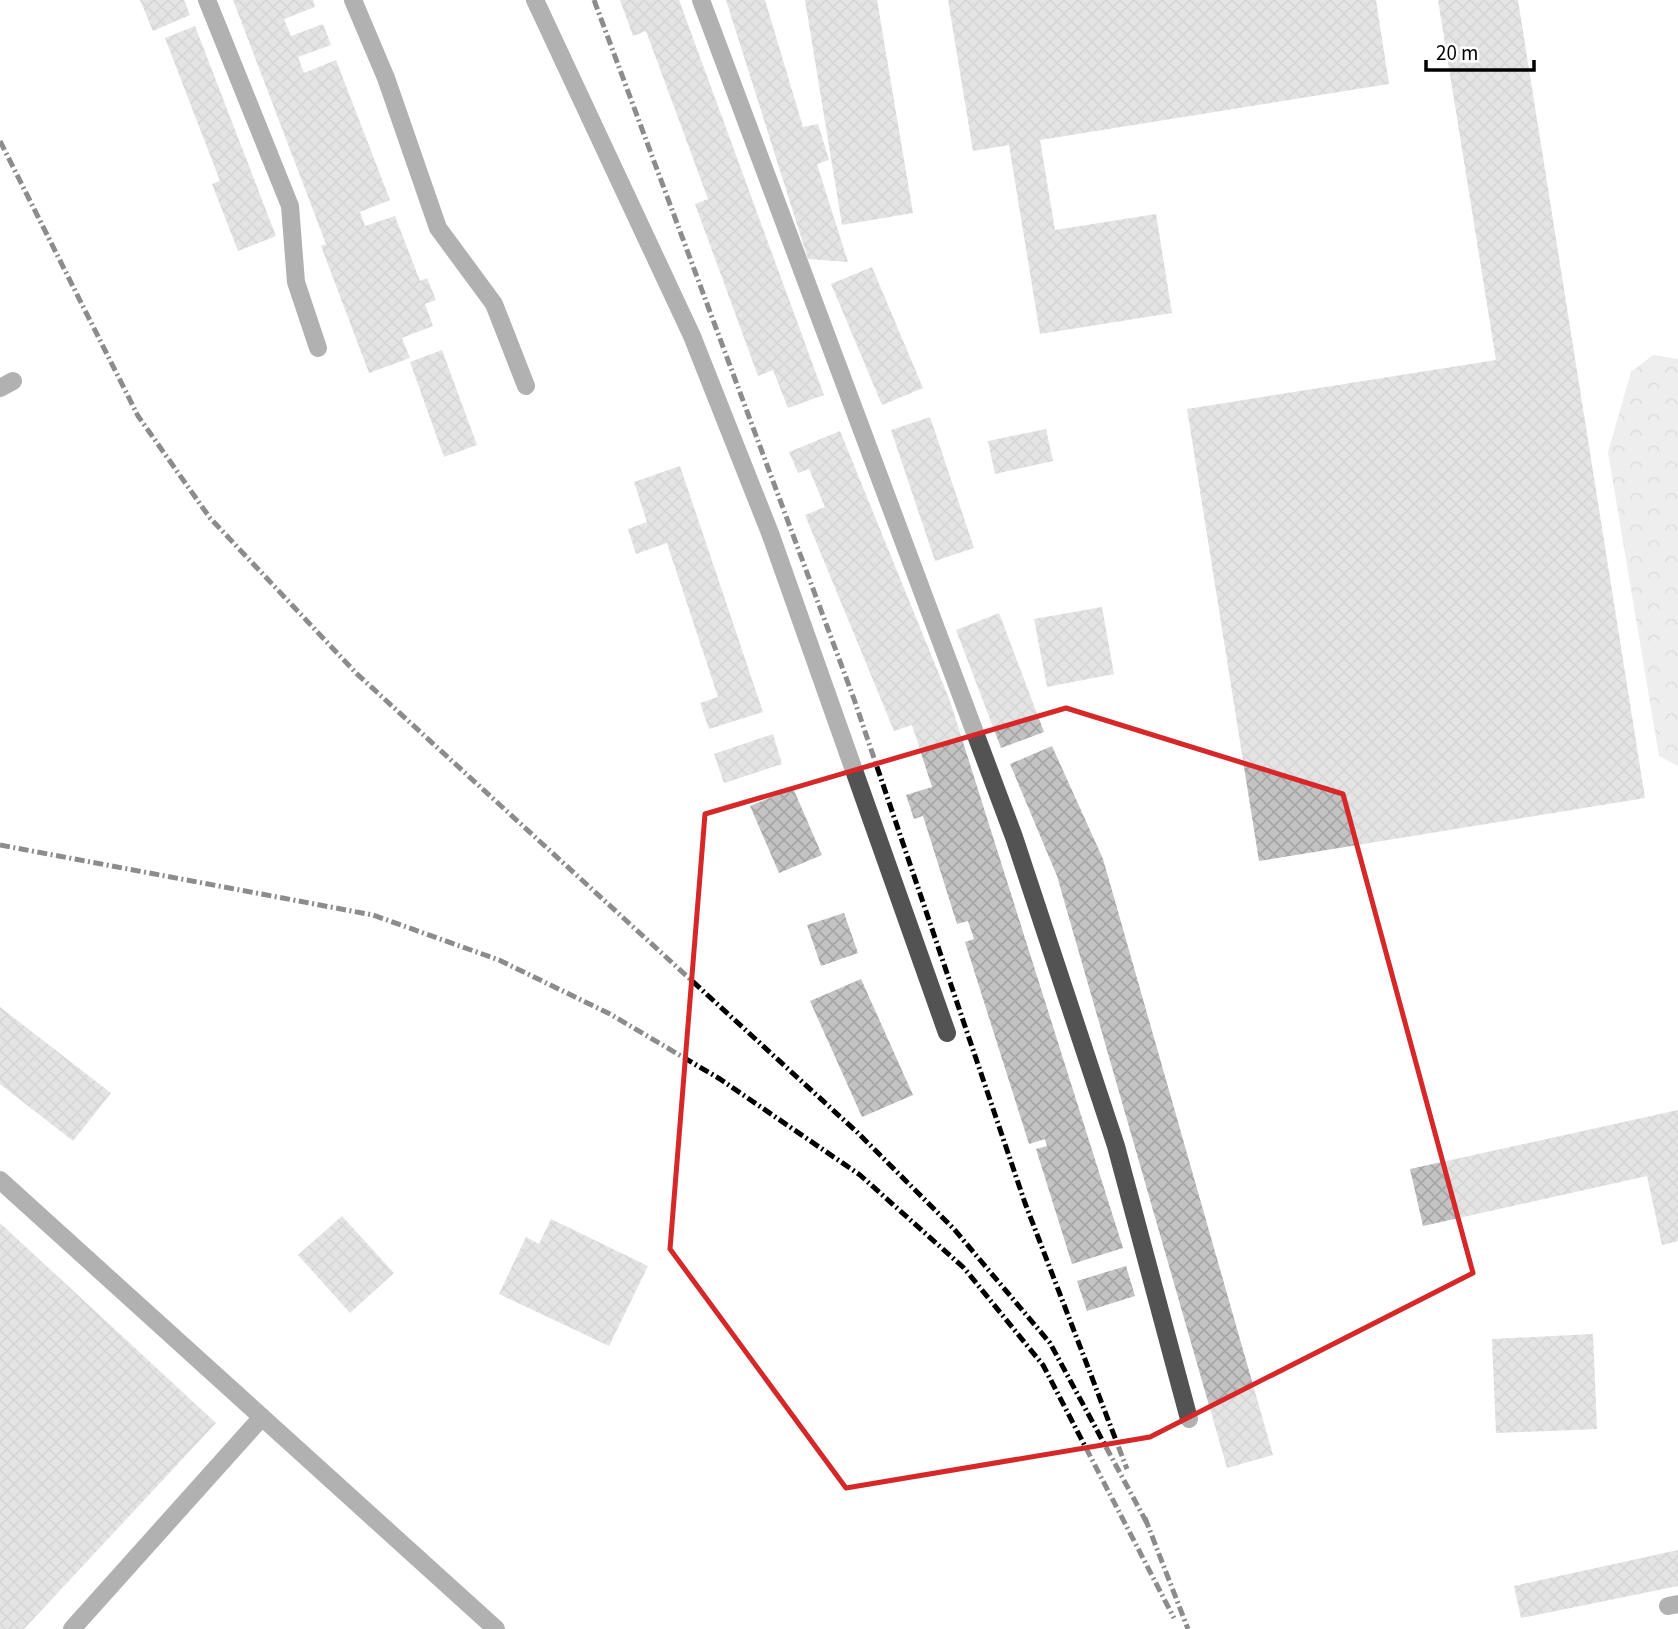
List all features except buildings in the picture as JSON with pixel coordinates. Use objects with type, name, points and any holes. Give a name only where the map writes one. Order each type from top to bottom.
[{"type":"lane","points":[[207,0],[290,206],[296,282],[318,348]]},
{"type":"lane","points":[[353,0],[386,78],[438,228],[494,304],[526,386]]},
{"type":"lane","points":[[535,0],[692,336],[770,533],[947,1033]]},
{"type":"lane","points":[[701,0],[1014,837],[1116,1146],[1189,1419]]},
{"type":"lane","points":[[0,1180],[496,1629]]},
{"type":"lane","points":[[72,1629],[262,1417]]},
{"type":"highlighted area","points":[[1066,708],[1343,794],[1473,1273],[1150,1437],[846,1488],[670,1249],[705,814]]},
{"type":"green space","points":[[1653,355],[1678,359],[1678,766],[1659,756],[1608,452],[1631,372]]},
{"type":"railway","points":[[594,0],[854,699],[1025,1203],[1127,1469]]},
{"type":"railway","points":[[0,141],[138,416],[210,518],[356,673],[858,1133],[954,1229],[1050,1343],[1148,1525]]},
{"type":"railway","points":[[0,845],[373,915],[499,960],[610,1014],[720,1079],[860,1175],[964,1268],[1043,1365],[1174,1618]]},
{"type":"railway","points":[[1145,1518],[1188,1629]]}]
